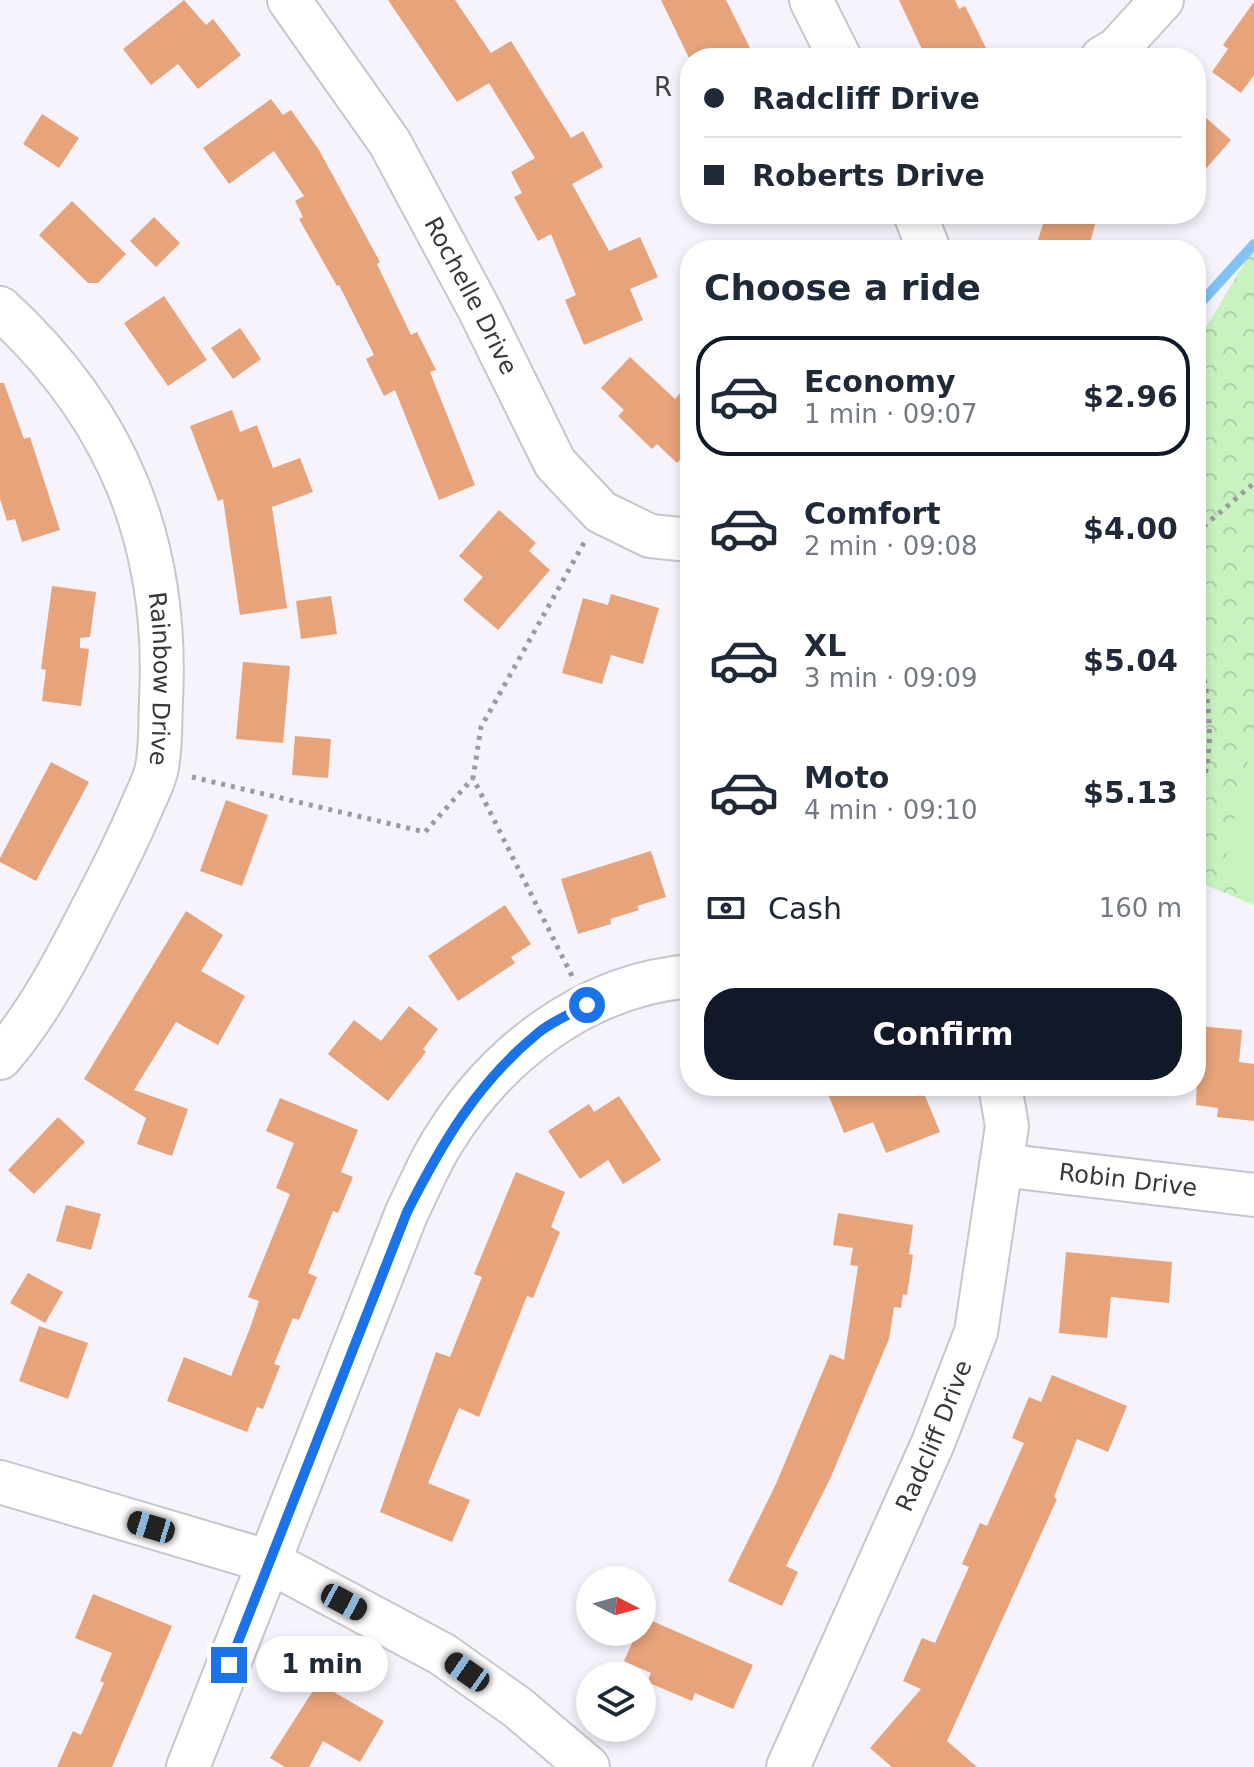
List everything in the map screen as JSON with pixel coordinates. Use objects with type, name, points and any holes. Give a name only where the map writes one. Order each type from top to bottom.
[{"type":"street","name":"Rochelle Drive","points":[[289,0],[390,143],[479,309],[555,463],[601,512],[650,536],[680,539]]},
{"type":"street","points":[[811,0],[835,48]]},
{"type":"street","points":[[1118,48],[1162,0]]},
{"type":"street","name":"Rainbow Drive","points":[[0,308],[27,332],[73,387],[115,450],[140,512],[157,581],[163,665],[157,769],[123,852],[78,938],[18,1038],[0,1058]]},
{"type":"street","points":[[188,1767],[407,1212],[444,1140],[492,1076],[540,1031],[587,1005],[655,979],[680,977]]},
{"type":"street","name":"Radcliff Drive","points":[[788,1767],[933,1443],[976,1332],[1007,1126],[1002,1096]]},
{"type":"street","name":"Robin Drive","points":[[1001,1165],[1254,1195]]},
{"type":"street","points":[[0,1482],[270,1562],[442,1654],[517,1707],[588,1767]]},
{"type":"path","points":[[1206,524],[1254,483]]},
{"type":"path","points":[[157,769],[425,832],[473,778],[481,727],[601,512]]},
{"type":"path","points":[[1206,705],[1211,742],[1206,775]]},
{"type":"path","points":[[473,778],[587,1005]]},
{"type":"green space","points":[[1254,247],[1254,905],[1206,885],[1206,327]]},
{"type":"green space","points":[[1254,735],[1254,885],[1221,877]]},
{"type":"building","points":[[184,0],[206,25],[213,19],[241,55],[198,89],[178,64],[151,85],[123,49]]},
{"type":"building","points":[[388,0],[455,0],[491,53],[511,41],[571,138],[583,131],[603,167],[572,184],[609,251],[640,237],[658,277],[630,289],[643,320],[584,345],[565,300],[576,295],[551,234],[538,241],[514,197],[522,193],[511,172],[535,158],[489,83],[457,102]]},
{"type":"building","points":[[661,0],[726,0],[750,48],[684,48]]},
{"type":"building","points":[[899,0],[955,0],[959,9],[965,6],[986,48],[921,48]]},
{"type":"building","points":[[1254,2],[1254,75],[1241,93],[1212,72],[1228,49],[1223,45]]},
{"type":"building","points":[[271,99],[283,115],[291,110],[319,150],[380,262],[377,264],[411,335],[417,332],[436,370],[430,372],[475,485],[439,500],[395,390],[384,396],[366,359],[374,355],[339,285],[299,219],[303,217],[295,201],[304,196],[274,151],[229,184],[203,148]]},
{"type":"building","points":[[42,114],[79,138],[59,168],[23,144]]},
{"type":"building","points":[[1206,118],[1231,140],[1206,169]]},
{"type":"building","points":[[72,201],[126,254],[98,283],[88,283],[39,235]]},
{"type":"building","points":[[154,217],[180,243],[156,267],[130,241]]},
{"type":"building","points":[[1043,224],[1095,224],[1091,240],[1038,240]]},
{"type":"building","points":[[164,296],[207,360],[168,386],[124,323]]},
{"type":"building","points":[[240,328],[261,359],[233,379],[211,348]]},
{"type":"building","points":[[630,357],[675,399],[680,393],[680,460],[677,463],[657,444],[652,449],[618,416],[624,410],[601,388]]},
{"type":"building","points":[[0,383],[4,383],[24,439],[30,437],[60,530],[22,542],[15,519],[7,521],[0,499]]},
{"type":"building","points":[[232,410],[240,432],[257,425],[273,468],[300,458],[313,492],[272,507],[287,608],[240,615],[223,499],[218,501],[190,426]]},
{"type":"building","points":[[499,510],[536,543],[529,551],[550,570],[498,630],[463,600],[483,577],[459,556]]},
{"type":"building","points":[[52,586],[96,592],[90,637],[80,638],[80,648],[89,649],[81,706],[42,701],[46,670],[41,669]]},
{"type":"building","points":[[611,594],[659,608],[643,664],[611,655],[602,684],[562,673],[583,598],[608,605]]},
{"type":"building","points":[[331,596],[337,634],[301,639],[296,601]]},
{"type":"building","points":[[243,662],[290,666],[283,743],[236,739]]},
{"type":"building","points":[[295,736],[331,739],[328,778],[292,775]]},
{"type":"building","points":[[51,762],[89,782],[36,881],[0,862],[0,858]]},
{"type":"building","points":[[226,800],[268,815],[242,886],[200,871]]},
{"type":"building","points":[[651,851],[666,897],[610,919],[611,924],[578,934],[561,879]]},
{"type":"building","points":[[505,905],[531,944],[511,957],[515,963],[458,1001],[428,956]]},
{"type":"building","points":[[186,911],[223,935],[201,971],[245,996],[218,1045],[176,1022],[134,1090],[188,1109],[172,1156],[137,1144],[146,1118],[84,1079]]},
{"type":"building","points":[[409,1006],[438,1029],[423,1049],[426,1052],[388,1101],[328,1054],[354,1020],[381,1041]]},
{"type":"building","points":[[1206,1027],[1242,1030],[1239,1062],[1254,1064],[1254,1121],[1217,1117],[1218,1108],[1196,1105],[1196,1096],[1206,1096]]},
{"type":"building","points":[[619,1096],[661,1160],[623,1184],[608,1160],[580,1179],[548,1131],[589,1104],[594,1112]]},
{"type":"building","points":[[829,1096],[925,1096],[940,1132],[886,1153],[873,1122],[844,1133]]},
{"type":"building","points":[[280,1098],[358,1130],[341,1172],[353,1177],[338,1213],[333,1211],[308,1273],[317,1277],[299,1320],[293,1318],[274,1364],[280,1366],[263,1409],[257,1407],[247,1432],[167,1401],[184,1357],[231,1376],[250,1328],[259,1301],[248,1297],[290,1194],[276,1188],[294,1143],[266,1131]]},
{"type":"building","points":[[58,1117],[85,1142],[34,1194],[8,1170]]},
{"type":"building","points":[[516,1172],[565,1192],[551,1227],[560,1232],[533,1298],[527,1296],[479,1417],[459,1408],[428,1483],[470,1500],[452,1542],[380,1512],[436,1352],[450,1357],[482,1277],[474,1274]]},
{"type":"building","points":[[66,1205],[101,1214],[91,1250],[56,1241]]},
{"type":"building","points":[[838,1213],[913,1225],[909,1254],[913,1255],[907,1295],[903,1294],[901,1308],[894,1307],[889,1339],[830,1479],[786,1566],[798,1572],[782,1606],[728,1581],[776,1484],[830,1354],[844,1360],[858,1266],[850,1265],[853,1248],[833,1245]]},
{"type":"building","points":[[1066,1252],[1172,1262],[1169,1303],[1111,1297],[1107,1338],[1059,1333]]},
{"type":"building","points":[[28,1273],[63,1292],[45,1323],[10,1303]]},
{"type":"building","points":[[39,1326],[88,1343],[68,1399],[19,1381]]},
{"type":"building","points":[[1052,1375],[1127,1406],[1108,1452],[1077,1439],[1054,1497],[1057,1499],[947,1741],[977,1767],[892,1767],[870,1748],[921,1689],[903,1681],[922,1638],[935,1643],[969,1567],[962,1564],[980,1523],[987,1526],[1024,1443],[1012,1438],[1029,1397],[1041,1402]]},
{"type":"building","points":[[93,1594],[172,1626],[112,1767],[57,1767],[73,1731],[81,1735],[104,1683],[100,1681],[112,1653],[75,1638]]},
{"type":"building","points":[[656,1623],[753,1665],[733,1709],[695,1693],[692,1701],[656,1686],[656,1662],[624,1661],[631,1646],[656,1646]]},
{"type":"building","points":[[318,1683],[384,1721],[360,1762],[323,1741],[309,1767],[285,1767],[270,1758]]},
{"type":"waterway","points":[[1206,297],[1254,244]]},
{"type":"district","name":"R","points":[[664,87]]},
{"type":"route","points":[[229,1665],[407,1212],[444,1140],[492,1076],[540,1031],[587,1005]]}]
